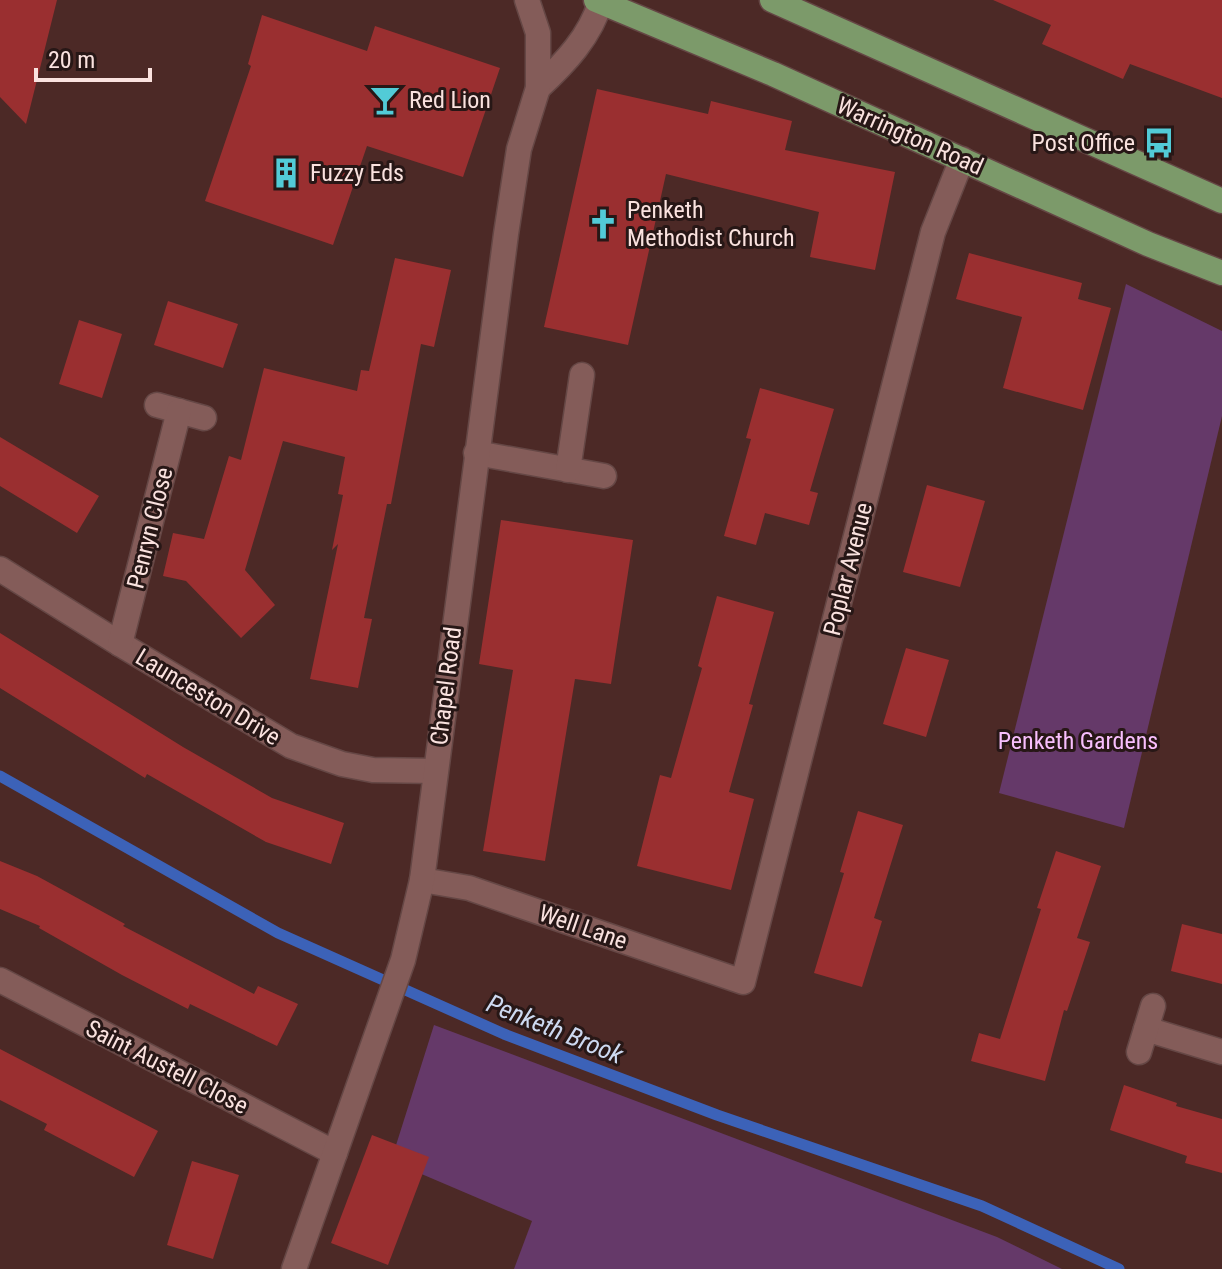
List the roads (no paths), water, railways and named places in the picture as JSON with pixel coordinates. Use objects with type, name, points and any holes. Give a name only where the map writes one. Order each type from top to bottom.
[{"type":"main road","points":[[772,0],[1222,201]]},
{"type":"main road","name":"Warrington Road","points":[[600,1],[773,74],[1148,244],[1222,273]]},
{"type":"street","name":"Chapel Road","points":[[294,1269],[403,960],[422,880],[476,453],[517,163],[538,88],[538,33],[527,0]]},
{"type":"street","points":[[538,88],[567,61],[588,31],[600,1]]},
{"type":"street","name":"Poplar Avenue","points":[[743,982],[933,232],[962,159]]},
{"type":"street","points":[[568,470],[582,375]]},
{"type":"street","name":"Penryn Close","points":[[120,644],[168,408],[204,418]]},
{"type":"street","points":[[476,453],[604,476]]},
{"type":"street","name":"Launceston Drive","points":[[0,569],[291,746],[342,764],[373,770],[435,771]]},
{"type":"street","name":"Well Lane","points":[[422,880],[469,888],[743,982]]},
{"type":"street","name":"Saint Austell Close","points":[[0,980],[335,1153]]},
{"type":"street","points":[[1146,1029],[1222,1052]]},
{"type":"waterway","name":"Penketh Brook","points":[[0,776],[278,933],[504,1034],[717,1115],[982,1206],[1119,1269]]},
{"type":"place","name":"Red Lion","points":[[385,100]]},
{"type":"place","name":"Post Office","points":[[1159,143]]},
{"type":"place","name":"Fuzzy Eds","points":[[286,173]]},
{"type":"place","name":"Penketh Methodist Church","points":[[603,224]]},
{"type":"park label","name":"Penketh Gardens","points":[[1078,741]]}]
